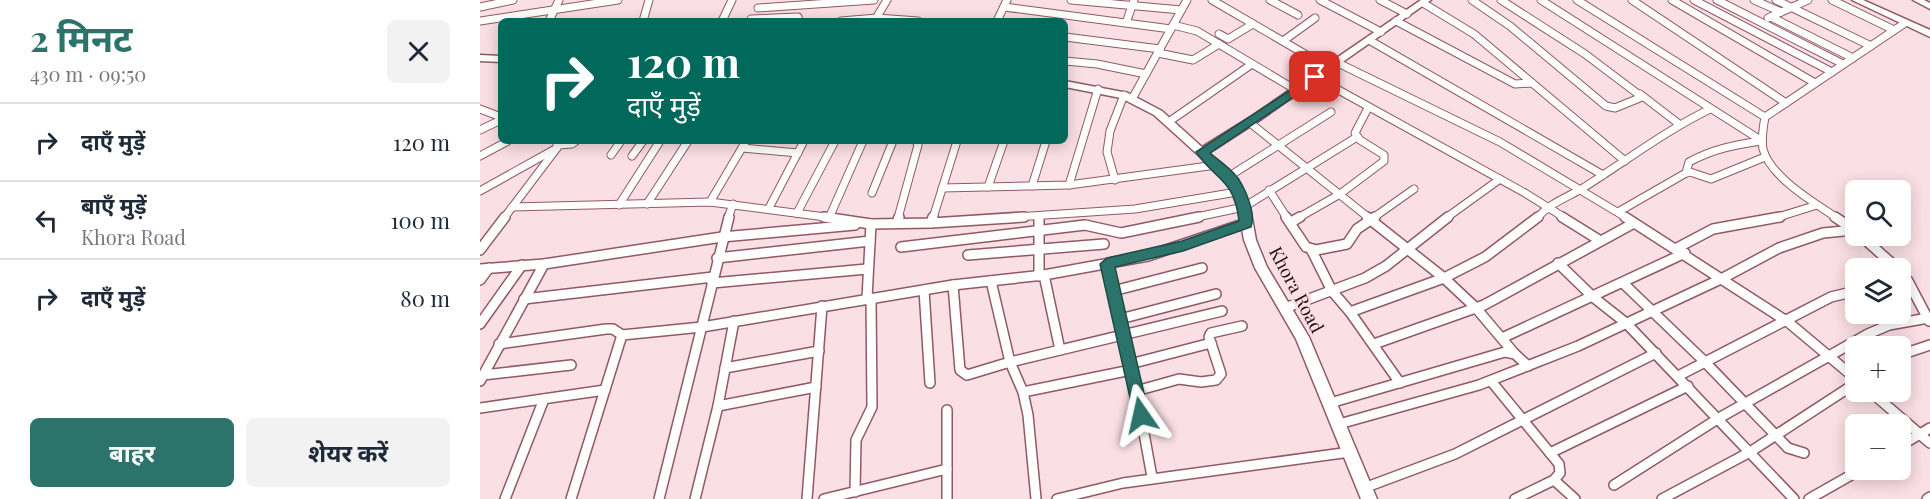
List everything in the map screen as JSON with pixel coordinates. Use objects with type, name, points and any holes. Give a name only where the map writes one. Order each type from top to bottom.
[{"type":"street","points":[[480,7],[513,0]]},
{"type":"street","points":[[551,18],[559,0]]},
{"type":"street","points":[[499,18],[618,0]]},
{"type":"street","points":[[645,18],[649,0]]},
{"type":"street","points":[[723,18],[732,0]]},
{"type":"street","points":[[752,18],[762,0]]},
{"type":"street","points":[[758,8],[874,0]]},
{"type":"street","points":[[877,18],[887,0]]},
{"type":"street","points":[[1071,0],[1133,3],[1181,10]]},
{"type":"street","points":[[1158,8],[1161,0]]},
{"type":"street","points":[[1115,180],[1107,152],[1110,131],[1128,97],[1146,75],[1186,0]]},
{"type":"street","points":[[1212,0],[1283,41],[1500,142],[1581,189],[1681,251],[1788,322],[1845,371]]},
{"type":"street","points":[[1270,0],[1298,15]]},
{"type":"street","points":[[1320,0],[1381,32]]},
{"type":"street","points":[[1380,0],[1407,14]]},
{"type":"street","points":[[1472,0],[1510,26],[1606,106],[1612,109],[1639,100],[1642,97],[1640,94]]},
{"type":"street","points":[[1503,2],[1516,0]]},
{"type":"street","points":[[1541,0],[1762,141]]},
{"type":"street","points":[[1578,0],[1765,117]]},
{"type":"street","points":[[1632,0],[1786,103]]},
{"type":"street","points":[[1672,0],[1815,83]]},
{"type":"street","points":[[1694,0],[1832,72]]},
{"type":"street","points":[[1717,0],[1843,64]]},
{"type":"street","points":[[1754,0],[1781,12]]},
{"type":"street","points":[[1776,0],[1870,46]]},
{"type":"street","points":[[1832,0],[1894,30]]},
{"type":"street","points":[[1856,0],[1930,34]]},
{"type":"street","points":[[1868,0],[1930,28]]},
{"type":"street","points":[[1917,0],[1930,6]]},
{"type":"street","points":[[1749,28],[1804,1]]},
{"type":"street","points":[[1202,152],[1425,2],[1473,34],[1625,161]]},
{"type":"street","points":[[1503,2],[1585,54],[1679,124]]},
{"type":"street","points":[[998,18],[1005,3],[1126,23],[1197,31],[1296,90]]},
{"type":"street","points":[[1126,23],[1133,3]]},
{"type":"street","points":[[1771,17],[1854,57]]},
{"type":"street","points":[[480,21],[498,18]]},
{"type":"street","points":[[782,18],[798,18]]},
{"type":"street","points":[[1283,41],[1315,18]]},
{"type":"street","points":[[1396,21],[1515,84],[1532,83]]},
{"type":"street","points":[[1845,224],[1817,206],[1788,182],[1765,157],[1762,141],[1765,117],[1905,23]]},
{"type":"street","points":[[1219,34],[1228,39],[1253,24]]},
{"type":"street","points":[[1068,37],[1159,51],[1193,60],[1220,44]]},
{"type":"street","points":[[1369,40],[1521,125],[1604,175]]},
{"type":"street","points":[[480,58],[498,59]]},
{"type":"street","points":[[1068,61],[1097,64],[1146,75]]},
{"type":"street","points":[[1170,121],[1252,64]]},
{"type":"street","points":[[1315,77],[1548,206],[1599,240]]},
{"type":"street","name":"Khora Road","points":[[1068,84],[1128,97],[1170,121],[1228,177],[1244,207],[1250,240],[1262,268],[1302,337],[1367,494]]},
{"type":"street","points":[[1069,185],[1098,89]]},
{"type":"street","points":[[1291,222],[1340,194],[1385,158],[1357,137],[1355,129],[1368,108]]},
{"type":"street","points":[[1350,312],[1444,278],[1485,257],[1534,220],[1548,206],[1581,189],[1679,124],[1710,108]]},
{"type":"street","points":[[480,109],[498,117]]},
{"type":"street","points":[[1228,177],[1331,112]]},
{"type":"street","points":[[480,130],[498,120]]},
{"type":"street","points":[[1249,122],[1444,278],[1528,366]]},
{"type":"street","points":[[901,246],[1084,225],[1093,225],[1105,232],[1121,233],[1244,207],[1357,137]]},
{"type":"street","points":[[1686,173],[1689,162],[1709,151],[1762,141]]},
{"type":"street","points":[[480,156],[502,144]]},
{"type":"street","points":[[480,190],[557,145],[572,144]]},
{"type":"street","points":[[611,155],[619,144]]},
{"type":"street","points":[[632,156],[641,144]]},
{"type":"street","points":[[619,205],[658,144]]},
{"type":"street","points":[[646,204],[686,144]]},
{"type":"street","points":[[769,208],[802,144]]},
{"type":"street","points":[[797,213],[832,144]]},
{"type":"street","points":[[829,218],[862,144]]},
{"type":"street","points":[[872,193],[892,144]]},
{"type":"street","points":[[897,223],[918,144]]},
{"type":"street","points":[[931,223],[956,144]]},
{"type":"street","points":[[988,187],[1003,144]]},
{"type":"street","points":[[1032,186],[1045,144]]},
{"type":"street","points":[[480,250],[557,145]]},
{"type":"street","points":[[710,202],[744,145],[798,153]]},
{"type":"street","points":[[1618,212],[1686,173],[1690,172],[1711,179],[1765,157]]},
{"type":"street","points":[[942,188],[1069,185],[1216,165]]},
{"type":"street","points":[[1285,308],[1365,278],[1386,266],[1500,179]]},
{"type":"street","points":[[1269,190],[1306,247],[1316,250],[1347,244],[1353,232],[1414,189]]},
{"type":"street","points":[[480,280],[485,268],[544,264],[722,237],[871,224],[1039,217],[1135,209],[1237,192]]},
{"type":"street","points":[[512,207],[710,202],[769,208],[871,224]]},
{"type":"street","points":[[659,499],[722,237],[733,204]]},
{"type":"street","points":[[1502,338],[1623,284],[1681,251],[1713,229],[1769,220],[1817,206]]},
{"type":"street","points":[[1039,217],[1042,275],[1060,350]]},
{"type":"street","points":[[500,344],[606,329],[613,329],[622,335],[702,327],[953,285],[1042,275],[1107,264],[1183,246],[1246,223]]},
{"type":"street","points":[[1374,344],[1476,309],[1510,293],[1558,263],[1634,223]]},
{"type":"street","points":[[855,492],[856,440],[872,406],[867,269],[871,224]]},
{"type":"street","points":[[1339,424],[1433,400],[1491,381],[1626,323],[1802,239],[1822,233],[1845,232]]},
{"type":"street","points":[[717,258],[870,241]]},
{"type":"street","points":[[968,255],[1104,244]]},
{"type":"street","points":[[1874,246],[1889,258]]},
{"type":"street","points":[[1311,249],[1332,291],[1350,312],[1401,383]]},
{"type":"street","points":[[1558,263],[1593,297],[1626,323],[1794,499]]},
{"type":"street","points":[[482,378],[544,264]]},
{"type":"street","points":[[1107,264],[1131,367],[1152,477]]},
{"type":"street","points":[[480,324],[522,265]]},
{"type":"street","points":[[1113,291],[1202,268]]},
{"type":"street","points":[[525,299],[712,280],[867,269]]},
{"type":"street","points":[[991,281],[1010,362],[1023,392],[1028,415],[1036,499]]},
{"type":"street","points":[[1623,284],[1705,362],[1788,448],[1804,453]]},
{"type":"street","points":[[953,285],[960,370],[967,375],[1010,362],[1222,311]]},
{"type":"street","points":[[924,290],[930,383]]},
{"type":"street","points":[[1614,485],[1719,418],[1829,356],[1889,325],[1929,321],[1911,293]]},
{"type":"street","points":[[1120,319],[1216,294]]},
{"type":"street","points":[[1678,376],[1788,322],[1832,297],[1845,294]]},
{"type":"street","points":[[807,499],[822,306]]},
{"type":"street","points":[[694,499],[718,406],[734,321]]},
{"type":"street","points":[[1136,391],[1179,379],[1201,382],[1216,380],[1221,374],[1209,336],[1215,331],[1242,326]]},
{"type":"street","points":[[571,499],[622,335]]},
{"type":"street","points":[[1023,392],[1131,367],[1211,343]]},
{"type":"street","points":[[1911,351],[1930,345]]},
{"type":"street","points":[[725,368],[819,351]]},
{"type":"street","points":[[1330,403],[1505,352],[1514,353]]},
{"type":"street","points":[[1367,494],[1455,454],[1656,353]]},
{"type":"street","points":[[482,378],[571,364]]},
{"type":"street","points":[[1491,381],[1551,453],[1558,464],[1560,473],[1554,480],[1515,499]]},
{"type":"street","points":[[1551,453],[1688,386]]},
{"type":"street","points":[[718,406],[816,387]]},
{"type":"street","points":[[1662,499],[1750,452],[1845,388]]},
{"type":"street","points":[[480,408],[605,390]]},
{"type":"street","points":[[505,499],[544,399]]},
{"type":"street","points":[[1882,402],[1930,443]]},
{"type":"street","points":[[946,499],[947,410]]},
{"type":"street","points":[[1911,439],[1930,428]]},
{"type":"street","points":[[1056,499],[1094,487],[1152,477],[1350,452]]},
{"type":"street","points":[[824,499],[947,470]]},
{"type":"street","points":[[1809,499],[1845,479]]},
{"type":"street","points":[[1554,480],[1575,499]]},
{"type":"route","points":[[1141,415],[1107,264],[1183,246],[1246,223],[1244,207],[1232,179],[1202,152],[1315,77]]}]
